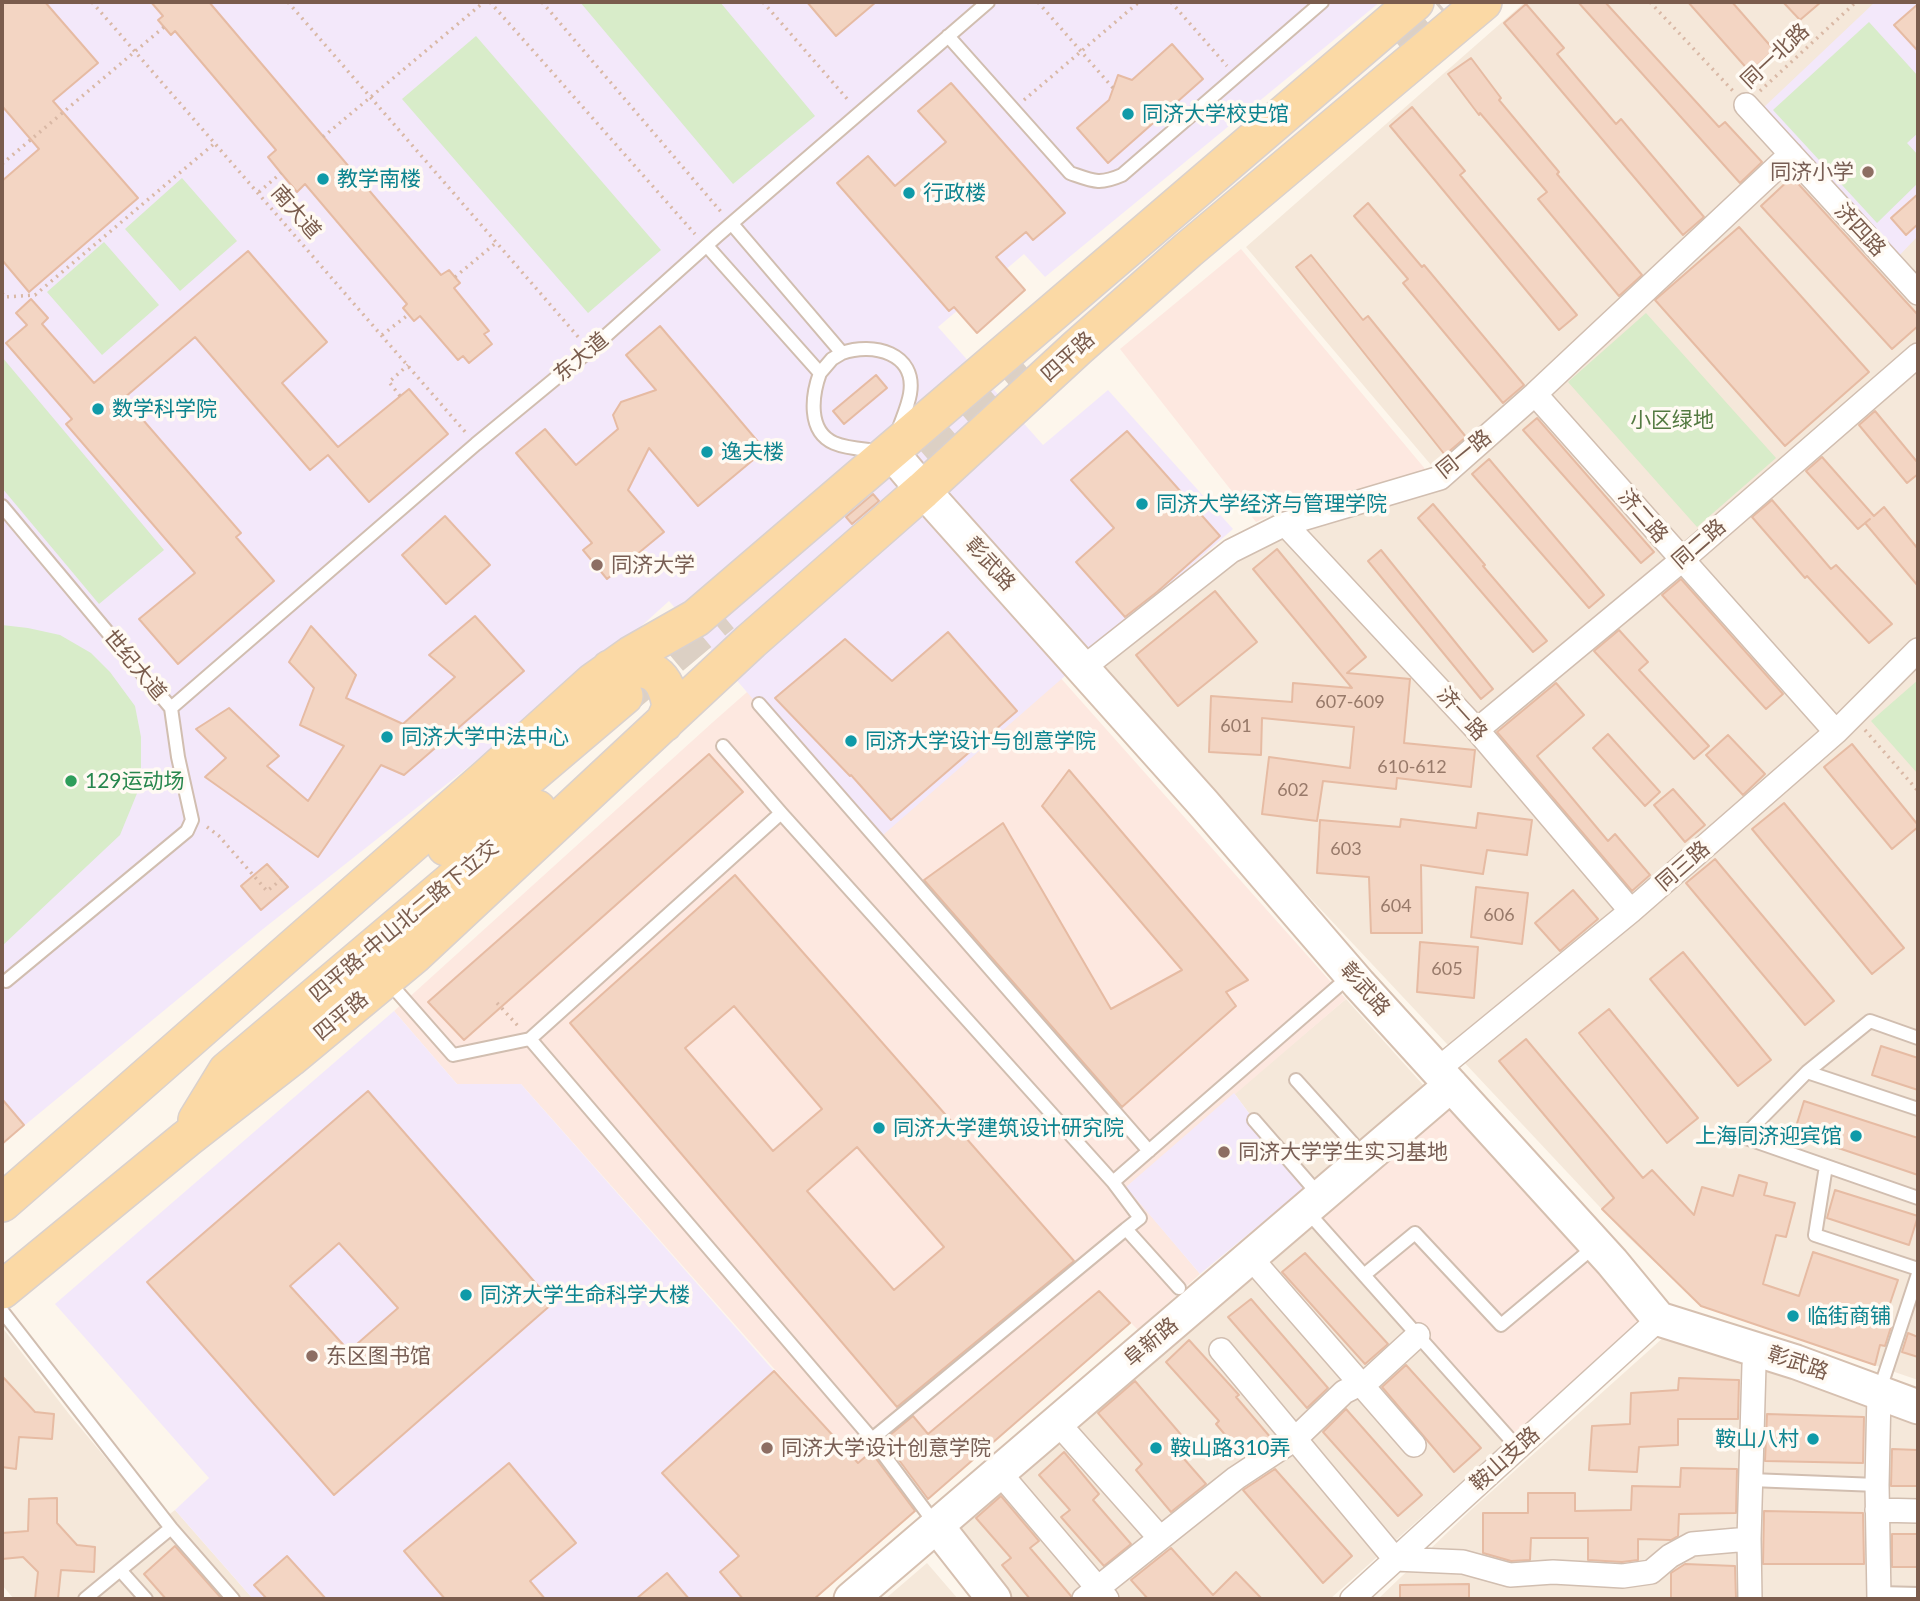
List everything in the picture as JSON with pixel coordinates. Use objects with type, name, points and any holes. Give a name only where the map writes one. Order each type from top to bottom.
[{"type":"main road","name":"四平路","points":[[2,1290],[414,955],[635,702],[696,618],[1415,2]]},
{"type":"main road","name":"四平路","points":[[635,702],[751,641],[923,490],[1188,250],[1483,2]]},
{"type":"main road","name":"四平路-中山北二路下立交","points":[[2,1203],[181,1046],[241,1025],[442,851],[635,702]]},
{"type":"main road","name":"四平路-中山北二路下立交","points":[[186,1139],[227,1071],[635,702]]},
{"type":"street","name":"济四路","points":[[1746,105],[1918,293]]},
{"type":"street","name":"同一路","points":[[1083,668],[1231,551],[1285,524],[1440,478],[1535,394],[1791,154]]},
{"type":"street","name":"同二路","points":[[1477,730],[1682,560],[1918,355]]},
{"type":"street","name":"济二路","points":[[1535,394],[1836,732]]},
{"type":"street","name":"彰武路","points":[[891,452],[1659,1319],[1796,1362],[1918,1407]]},
{"type":"street","name":"济一路","points":[[1285,524],[1477,730],[1631,911]]},
{"type":"street","name":"同三路","points":[[1444,1078],[1836,732],[1918,650]]},
{"type":"street","name":"阜新路","points":[[851,1599],[1366,1158],[1444,1078]]},
{"type":"street","points":[[1250,1257],[1414,1445]]},
{"type":"street","name":"鞍山支路","points":[[1352,1599],[1659,1319]]},
{"type":"street","points":[[999,1472],[1096,1596],[1160,1538],[1236,1478],[1295,1438],[1344,1392],[1370,1379],[1418,1335]]},
{"type":"street","points":[[1221,1350],[1395,1559],[1463,1562],[1510,1575],[1553,1572],[1623,1576],[1651,1572],[1670,1556],[1692,1544],[1749,1539]]},
{"type":"street","points":[[1750,1599],[1754,1365]]},
{"type":"street","points":[[1879,1393],[1879,1596]]},
{"type":"street","points":[[1057,1422],[1160,1538]]},
{"type":"street","points":[[1877,1510],[1918,1511]]},
{"type":"street","points":[[936,1525],[994,1599]]},
{"type":"lane","name":"东大道","points":[[171,708],[476,444],[590,350],[859,112],[988,2]]},
{"type":"lane","points":[[948,36],[1070,173],[1106,182],[1122,176],[1322,2]]},
{"type":"lane","points":[[732,224],[842,353]]},
{"type":"lane","points":[[706,246],[820,373]]},
{"type":"lane","points":[[854,349],[878,349],[897,356],[909,371],[911,392],[891,452],[849,448],[831,442],[818,430],[813,409],[815,386],[820,373],[832,359],[842,353],[854,349]]},
{"type":"lane","name":"世纪大道","points":[[2,506],[171,708],[178,757],[192,820]]},
{"type":"lane","points":[[759,704],[1149,1151]]},
{"type":"lane","points":[[723,746],[1113,1182],[1140,1218],[872,1438]]},
{"type":"lane","points":[[386,978],[453,1055],[530,1039],[781,813]]},
{"type":"lane","points":[[6,981],[187,831],[192,820]]},
{"type":"lane","points":[[1113,1182],[1352,975]]},
{"type":"lane","points":[[1918,1038],[1870,1021],[1807,1072],[1742,1137],[1918,1198]]},
{"type":"lane","points":[[530,1039],[872,1438],[936,1525]]},
{"type":"lane","points":[[1807,1072],[1918,1109]]},
{"type":"lane","points":[[1296,1080],[1366,1158]]},
{"type":"lane","points":[[1254,1119],[1364,1275],[1518,1448]]},
{"type":"lane","points":[[1826,1166],[1815,1235],[1918,1272],[1879,1393]]},
{"type":"lane","points":[[1126,1229],[1179,1288]]},
{"type":"lane","points":[[1364,1275],[1415,1233],[1501,1325],[1596,1245]]},
{"type":"lane","points":[[2,1311],[171,1528],[233,1599]]},
{"type":"lane","points":[[1751,1480],[1877,1485]]},
{"type":"lane","points":[[85,1599],[171,1528]]},
{"type":"lane","points":[[120,1570],[146,1599]]},
{"type":"lane","points":[[1879,1596],[1918,1594]]},
{"type":"path","name":"南大道","points":[[92,2],[476,444]]},
{"type":"path","points":[[288,2],[590,350]]},
{"type":"path","points":[[323,136],[484,2]]},
{"type":"path","points":[[490,2],[706,246]]},
{"type":"path","points":[[542,2],[732,224]]},
{"type":"path","points":[[763,2],[859,112]]},
{"type":"path","points":[[768,8],[775,2]]},
{"type":"path","points":[[1038,2],[1113,88]]},
{"type":"path","points":[[1013,110],[1139,2]]},
{"type":"path","points":[[1171,2],[1236,77]]},
{"type":"path","points":[[1650,2],[1746,105]]},
{"type":"path","name":"同一北路","points":[[1746,105],[1856,2]]},
{"type":"path","points":[[2,164],[164,27]]},
{"type":"path","points":[[2,293],[5,297],[35,295],[215,143]]},
{"type":"path","points":[[258,192],[281,173]]},
{"type":"path","points":[[455,277],[497,242]]},
{"type":"path","points":[[382,335],[408,314]]},
{"type":"path","points":[[400,396],[388,382],[408,365]]},
{"type":"path","points":[[1853,715],[1918,792]]},
{"type":"path","points":[[192,820],[219,836],[267,891],[282,879]]},
{"type":"path","points":[[497,1003],[530,1039]]},
{"type":"shaded area","name":"同济大学","points":[[2,2],[1380,2],[1045,277],[1024,254],[938,327],[1043,445],[1108,390],[1233,529],[875,842],[669,601],[604,660],[263,929],[2,1144]]},
{"type":"shaded area","points":[[1525,2],[1918,2],[1918,1380],[1701,1306],[1627,1236],[1085,658],[1225,546],[1437,472],[1246,247]]},
{"type":"shaded area","name":"同济小学","points":[[1875,2],[1918,2],[1918,236],[1895,260],[1763,108]]},
{"type":"shaded area","points":[[1241,249],[1426,470],[1388,482],[1306,501],[1256,522],[1120,349]]},
{"type":"shaded area","points":[[930,531],[1346,999],[1127,1187],[1200,1274],[1138,1330],[1099,1291],[928,1434],[912,1415],[858,1463],[521,1084],[457,1084],[394,1011],[713,722]]},
{"type":"shaded area","points":[[1346,999],[1425,1087],[1309,1184],[1234,1093]]},
{"type":"shaded area","points":[[394,1011],[457,1084],[521,1084],[774,1371],[662,1473],[739,1556],[720,1572],[743,1599],[253,1599],[175,1510],[209,1478],[55,1304]]},
{"type":"shaded area","name":"同济大学学生实习基地","points":[[1234,1093],[1309,1184],[1200,1274],[1126,1187]]},
{"type":"shaded area","points":[[1451,1106],[1643,1317],[1510,1438],[1316,1220]]},
{"type":"shaded area","points":[[1316,1220],[1510,1438],[1330,1599],[1012,1599],[954,1527]]},
{"type":"shaded area","points":[[2,1327],[69,1414],[159,1522],[175,1510],[253,1599],[14,1599],[2,1585]]},
{"type":"shaded area","name":"鞍山八村","points":[[1664,1337],[1769,1369],[1918,1423],[1918,1599],[1378,1599],[1472,1509]]},
{"type":"shaded area","points":[[927,1563],[958,1599],[885,1599]]},
{"type":"green space","points":[[580,2],[720,2],[815,116],[733,184]]},
{"type":"green space","name":"同济小学","points":[[1869,22],[1918,76],[1918,133],[1907,143],[1918,155],[1918,183],[1877,223],[1773,110]]},
{"type":"green space","points":[[476,36],[661,250],[588,313],[402,99]]},
{"type":"green space","points":[[182,178],[237,241],[180,291],[125,229]]},
{"type":"green space","points":[[104,242],[159,305],[102,355],[47,292]]},
{"type":"green space","name":"小区绿地","points":[[1646,313],[1776,458],[1697,527],[1568,382]]},
{"type":"green space","points":[[2,357],[164,550],[99,604],[2,488]]},
{"type":"green space","name":"129运动场","points":[[2,625],[60,635],[91,653],[110,672],[135,706],[141,737],[141,770],[138,791],[120,835],[2,946]]},
{"type":"green space","points":[[1918,680],[1918,774],[1871,721]]},
{"type":"building","points":[[2,2],[45,2],[98,63],[53,101],[138,198],[29,292],[2,260],[2,181],[39,149],[2,106]]},
{"type":"building","name":"教学南楼","points":[[151,2],[209,2],[441,275],[449,270],[460,283],[454,288],[489,331],[484,334],[492,344],[469,363],[463,356],[458,360],[420,316],[414,321],[403,308],[407,304],[305,184],[297,192],[281,173],[268,157],[276,150],[175,31],[171,35],[158,20],[163,16]]},
{"type":"building","points":[[807,2],[876,2],[836,36]]},
{"type":"building","points":[[1578,2],[1605,2],[1719,127],[1725,122],[1762,162],[1740,183]]},
{"type":"building","points":[[1688,2],[1732,2],[1774,50],[1750,72]]},
{"type":"building","points":[[1783,2],[1821,2],[1800,20]]},
{"type":"building","points":[[1526,4],[1564,48],[1557,54],[1616,124],[1621,119],[1704,217],[1683,235],[1504,23]]},
{"type":"building","points":[[1918,4],[1918,51],[1894,25]]},
{"type":"building","name":"同济大学校史馆","points":[[1172,44],[1203,79],[1108,163],[1077,128],[1109,100],[1118,75],[1132,80]]},
{"type":"building","points":[[1471,58],[1501,98],[1499,100],[1559,172],[1557,174],[1642,275],[1619,296],[1538,199],[1547,192],[1480,113],[1479,115],[1448,74]]},
{"type":"building","name":"行政楼","points":[[951,83],[1065,213],[1033,240],[1026,232],[996,257],[1025,290],[977,333],[954,307],[949,311],[837,183],[868,156],[895,186],[946,142],[918,111]]},
{"type":"building","points":[[1412,107],[1465,171],[1460,175],[1577,315],[1559,330],[1390,126]]},
{"type":"building","points":[[1792,177],[1918,315],[1918,326],[1892,349],[1761,206]]},
{"type":"building","points":[[1918,194],[1918,224],[1906,235],[1891,218]]},
{"type":"building","points":[[1368,203],[1422,267],[1424,265],[1524,385],[1503,403],[1403,283],[1408,279],[1354,216]]},
{"type":"building","points":[[1739,227],[1869,372],[1785,446],[1655,300]]},
{"type":"building","name":"数学科学院","points":[[248,251],[327,342],[282,383],[338,447],[409,389],[448,434],[369,502],[328,455],[310,470],[195,337],[124,398],[241,533],[236,537],[274,581],[178,664],[139,619],[195,573],[66,424],[72,419],[6,343],[27,325],[16,313],[31,299],[48,318],[42,324],[94,383]]},
{"type":"building","points":[[1311,255],[1363,320],[1368,316],[1466,437],[1445,455],[1296,267]]},
{"type":"building","name":"逸夫楼","points":[[660,326],[765,450],[698,506],[649,448],[628,490],[664,532],[607,579],[583,550],[592,543],[516,453],[545,429],[576,465],[618,429],[613,415],[621,402],[656,390],[626,355]]},
{"type":"building","points":[[876,375],[887,388],[844,424],[833,411]]},
{"type":"building","points":[[1875,411],[1918,463],[1918,474],[1907,483],[1859,425]]},
{"type":"building","points":[[1537,418],[1654,552],[1641,563],[1523,430]]},
{"type":"building","name":"同济大学经济与管理学院","points":[[1127,431],[1220,536],[1125,617],[1076,562],[1114,528],[1071,480]]},
{"type":"building","points":[[1822,457],[1874,516],[1884,507],[1918,549],[1918,586],[1865,523],[1858,529],[1806,471]]},
{"type":"building","points":[[1489,459],[1604,595],[1589,608],[1472,474]]},
{"type":"building","points":[[873,494],[879,501],[852,524],[846,517]]},
{"type":"building","points":[[1772,500],[1831,569],[1836,565],[1892,624],[1869,643],[1807,576],[1805,578],[1752,517]]},
{"type":"building","points":[[1433,504],[1547,641],[1533,652],[1418,518]]},
{"type":"building","points":[[445,516],[490,565],[446,604],[402,555]]},
{"type":"building","points":[[1277,549],[1366,657],[1347,673],[1410,679],[1404,743],[1475,750],[1471,787],[1397,778],[1396,789],[1323,781],[1317,821],[1262,814],[1269,757],[1350,768],[1354,727],[1262,718],[1261,755],[1209,752],[1211,696],[1292,702],[1293,683],[1352,688],[1253,569]]},
{"type":"building","points":[[1381,550],[1493,689],[1481,699],[1368,561]]},
{"type":"building","points":[[1681,579],[1783,694],[1766,709],[1662,595]]},
{"type":"building","points":[[1215,591],[1257,642],[1178,706],[1136,655]]},
{"type":"building","name":"同济大学中法中心","points":[[475,616],[524,671],[404,775],[381,765],[318,857],[205,777],[226,758],[196,729],[229,708],[279,756],[267,766],[308,801],[344,746],[300,725],[314,688],[289,662],[311,626],[356,675],[346,698],[403,724],[455,677],[429,655]]},
{"type":"building","points":[[1619,630],[1648,662],[1639,670],[1709,746],[1694,759],[1594,651]]},
{"type":"building","points":[[948,632],[1017,711],[891,820],[775,698],[845,639],[892,681]]},
{"type":"building","points":[[1556,683],[1584,715],[1537,756],[1608,841],[1615,834],[1650,875],[1632,891],[1497,732]]},
{"type":"building","points":[[1608,734],[1660,792],[1645,806],[1593,748]]},
{"type":"building","points":[[1728,735],[1765,774],[1743,795],[1706,755]]},
{"type":"building","points":[[1852,744],[1918,825],[1892,849],[1824,767]]},
{"type":"building","points":[[709,754],[743,792],[464,1040],[428,1002]]},
{"type":"building","points":[[1069,770],[1248,980],[1226,992],[1236,1006],[1122,1107],[924,880],[1003,823],[1111,1009],[1182,970],[1042,806]]},
{"type":"building","points":[[1673,789],[1705,825],[1685,842],[1654,805]]},
{"type":"building","points":[[1784,803],[1904,948],[1872,974],[1752,829]]},
{"type":"building","points":[[1478,813],[1532,820],[1527,855],[1487,850],[1483,874],[1421,865],[1422,933],[1371,933],[1369,877],[1317,873],[1320,820],[1400,827],[1401,819],[1476,828]]},
{"type":"building","points":[[1715,859],[1834,1001],[1805,1025],[1686,883]]},
{"type":"building","points":[[267,864],[288,887],[261,910],[241,886]]},
{"type":"building","name":"同济大学建筑设计研究院","points":[[735,875],[1074,1261],[897,1407],[570,1023]],"holes":[[[734,1006],[822,1109],[773,1151],[685,1048]],[[857,1147],[944,1247],[894,1290],[807,1191]]]},
{"type":"building","points":[[1476,887],[1528,893],[1522,944],[1471,937]]},
{"type":"building","points":[[1573,890],[1598,919],[1560,951],[1535,923]]},
{"type":"building","points":[[1420,942],[1478,947],[1474,998],[1417,992]]},
{"type":"building","points":[[1683,952],[1771,1060],[1738,1086],[1650,979]]},
{"type":"building","points":[[1609,1009],[1698,1118],[1667,1143],[1579,1033]]},
{"type":"building","points":[[1526,1039],[1643,1178],[1652,1170],[1694,1215],[1702,1187],[1733,1196],[1739,1175],[1767,1183],[1764,1195],[1795,1203],[1786,1237],[1776,1235],[1763,1284],[1799,1296],[1813,1252],[1898,1280],[1883,1324],[1891,1327],[1885,1346],[1880,1345],[1875,1365],[1701,1306],[1602,1209],[1614,1198],[1499,1061]]},
{"type":"building","points":[[1881,1046],[1918,1058],[1918,1090],[1872,1075]]},
{"type":"building","name":"同济大学生命科学大楼","points":[[368,1091],[553,1303],[334,1495],[147,1282]],"holes":[[[339,1243],[398,1308],[349,1351],[290,1286]]]},
{"type":"building","points":[[2,1099],[24,1125],[2,1144]]},
{"type":"building","name":"上海同济迎宾馆","points":[[1804,1101],[1918,1138],[1918,1175],[1794,1133]]},
{"type":"building","points":[[1835,1190],[1918,1216],[1909,1245],[1827,1218]]},
{"type":"building","points":[[1305,1253],[1388,1344],[1365,1364],[1282,1272]]},
{"type":"building","points":[[1099,1291],[1130,1323],[928,1499],[884,1440],[913,1416],[928,1434]]},
{"type":"building","points":[[1251,1299],[1328,1388],[1307,1408],[1228,1317]]},
{"type":"building","points":[[1908,1333],[1918,1337],[1918,1357],[1902,1352]]},
{"type":"building","points":[[1189,1340],[1239,1395],[1236,1397],[1271,1438],[1243,1456],[1216,1424],[1219,1421],[1166,1362]]},
{"type":"building","points":[[1406,1365],[1481,1448],[1454,1472],[1382,1387]]},
{"type":"building","name":"同济大学设计创意学院","points":[[774,1371],[858,1463],[871,1452],[915,1511],[814,1599],[743,1599],[720,1572],[739,1556],[662,1473]]},
{"type":"building","points":[[2,1376],[35,1412],[54,1414],[52,1439],[19,1437],[16,1469],[2,1467]]},
{"type":"building","points":[[1679,1378],[1739,1380],[1738,1419],[1678,1419],[1678,1445],[1639,1447],[1637,1472],[1589,1470],[1592,1426],[1630,1424],[1631,1393],[1678,1390]]},
{"type":"building","name":"鞍山路310弄","points":[[1135,1381],[1189,1444],[1178,1452],[1206,1484],[1171,1512],[1136,1470],[1142,1464],[1098,1413]]},
{"type":"building","points":[[1346,1409],[1422,1495],[1398,1516],[1323,1432]]},
{"type":"building","name":"鞍山八村","points":[[1767,1414],[1864,1417],[1863,1463],[1765,1461]]},
{"type":"building","points":[[1892,1449],[1918,1450],[1918,1486],[1891,1486]]},
{"type":"building","points":[[1064,1452],[1099,1494],[1093,1500],[1131,1544],[1104,1566],[1061,1517],[1070,1510],[1039,1475]]},
{"type":"building","points":[[509,1463],[576,1543],[530,1581],[545,1599],[445,1599],[404,1551]]},
{"type":"building","points":[[1681,1468],[1737,1469],[1736,1513],[1679,1514],[1678,1536],[1671,1540],[1638,1539],[1638,1560],[1588,1560],[1588,1538],[1531,1538],[1530,1560],[1511,1561],[1483,1553],[1483,1513],[1528,1513],[1528,1493],[1575,1493],[1575,1511],[1631,1510],[1632,1486],[1680,1487]]},
{"type":"building","name":"鞍山路310弄","points":[[1275,1469],[1352,1556],[1323,1583],[1243,1490]]},
{"type":"building","points":[[1001,1496],[1039,1541],[1030,1548],[1071,1596],[1070,1599],[1030,1599],[1002,1565],[1011,1558],[976,1518]]},
{"type":"building","points":[[57,1498],[57,1523],[77,1545],[95,1547],[94,1572],[61,1570],[58,1599],[35,1599],[38,1572],[23,1557],[2,1559],[2,1533],[28,1531],[29,1499]]},
{"type":"building","points":[[1764,1511],[1863,1513],[1864,1564],[1763,1564]]},
{"type":"building","points":[[1892,1534],[1918,1534],[1918,1567],[1892,1567]]},
{"type":"building","points":[[175,1546],[222,1599],[166,1599],[144,1574]]},
{"type":"building","points":[[1171,1548],[1213,1595],[1236,1572],[1262,1599],[1148,1599],[1131,1580]]},
{"type":"building","points":[[287,1556],[326,1599],[267,1599],[254,1585]]},
{"type":"building","points":[[1685,1564],[1735,1566],[1736,1599],[1671,1599],[1671,1573]]},
{"type":"building","points":[[667,1573],[689,1599],[636,1599]]},
{"type":"building","points":[[1469,1584],[1469,1599],[1400,1599],[1400,1585]]},
{"type":"tunnel","points":[[1394,40],[1438,2]]},
{"type":"tunnel","points":[[920,450],[1022,362]]},
{"type":"tunnel","points":[[629,692],[722,614]]},
{"type":"place","name":"同济大学校史馆","points":[[1128,114]]},
{"type":"place","name":"同济小学","points":[[1868,172]]},
{"type":"place","name":"教学南楼","points":[[323,179]]},
{"type":"place","name":"行政楼","points":[[909,193]]},
{"type":"place","name":"数学科学院","points":[[98,409]]},
{"type":"place","name":"逸夫楼","points":[[707,452]]},
{"type":"place","name":"同济大学经济与管理学院","points":[[1142,504]]},
{"type":"place","name":"同济大学","points":[[597,565]]},
{"type":"place","name":"同济大学中法中心","points":[[387,737]]},
{"type":"place","name":"同济大学设计与创意学院","points":[[851,741]]},
{"type":"place","name":"129运动场","points":[[71,781]]},
{"type":"place","name":"同济大学建筑设计研究院","points":[[879,1128]]},
{"type":"place","name":"上海同济迎宾馆","points":[[1856,1136]]},
{"type":"place","name":"同济大学学生实习基地","points":[[1224,1152]]},
{"type":"place","name":"同济大学生命科学大楼","points":[[466,1295]]},
{"type":"place","name":"临街商铺","points":[[1793,1316]]},
{"type":"place","name":"东区图书馆","points":[[312,1356]]},
{"type":"place","name":"鞍山八村","points":[[1813,1439]]},
{"type":"place","name":"同济大学设计创意学院","points":[[767,1448]]},
{"type":"place","name":"鞍山路310弄","points":[[1156,1448]]}]
